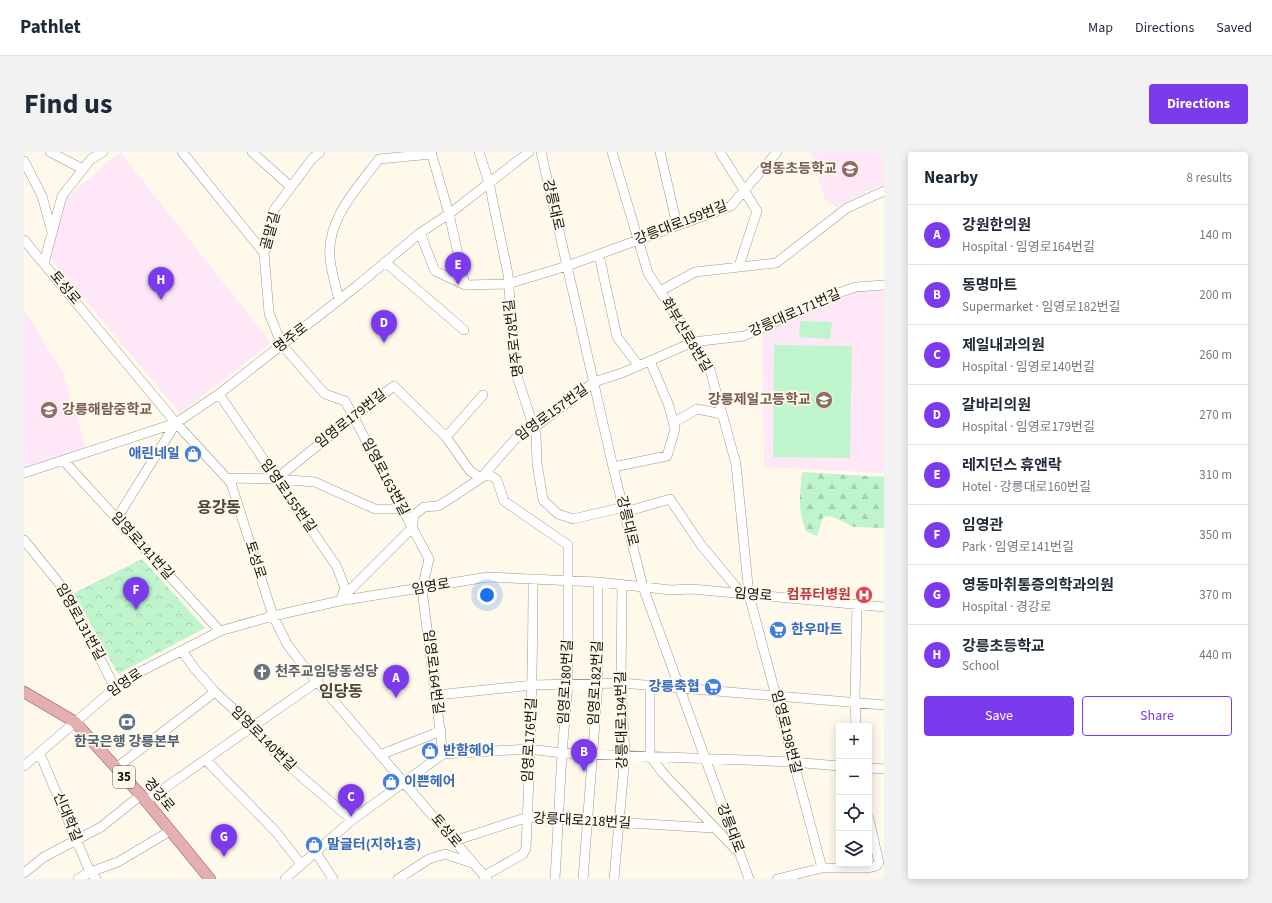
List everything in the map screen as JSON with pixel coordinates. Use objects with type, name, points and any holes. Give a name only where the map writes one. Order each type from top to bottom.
[{"type":"main road","name":"경강로","points":[[24,692],[75,722],[143,798],[210,879]]},
{"type":"street","points":[[50,152],[83,169]]},
{"type":"street","points":[[44,263],[62,196],[91,159],[103,152]]},
{"type":"street","points":[[182,152],[264,253]]},
{"type":"street","points":[[252,152],[292,187]]},
{"type":"street","name":"골말길","points":[[282,345],[269,313],[264,253],[274,210],[320,152]]},
{"type":"street","name":"명주로78번길","points":[[479,152],[489,183],[508,274],[515,370],[536,434],[537,463],[544,500],[558,514],[573,519],[624,510],[670,499],[701,545],[745,595]]},
{"type":"street","name":"명주로","points":[[24,473],[176,423],[219,394],[339,300],[420,233],[449,214],[529,152]]},
{"type":"street","name":"강릉대로","points":[[541,152],[613,467],[643,587],[704,759],[749,879]]},
{"type":"street","name":"화부산로8번길","points":[[612,152],[648,273],[709,366],[736,464],[745,595]]},
{"type":"street","points":[[660,152],[677,225]]},
{"type":"street","points":[[720,152],[756,211],[739,266]]},
{"type":"street","name":"강릉대로159번길","points":[[465,285],[508,284],[599,255],[638,239],[731,206],[777,152]]},
{"type":"street","points":[[339,300],[330,257],[333,230],[349,199],[376,156],[432,153],[449,214],[465,285]]},
{"type":"street","points":[[24,161],[42,196],[53,234]]},
{"type":"street","points":[[660,291],[695,272],[776,263],[847,208],[884,191]]},
{"type":"street","points":[[420,233],[435,271],[465,285]]},
{"type":"street","name":"토성로","points":[[24,240],[176,423],[230,483],[273,616],[287,644],[302,664],[486,878]]},
{"type":"street","points":[[599,255],[617,337],[639,366]]},
{"type":"street","points":[[385,262],[464,330]]},
{"type":"street","name":"강릉대로171번길","points":[[594,382],[622,374],[693,342],[744,336],[838,293],[856,287],[884,285]]},
{"type":"street","name":"임영로163번길","points":[[282,345],[325,394],[345,401],[401,509],[429,559],[422,589]]},
{"type":"street","points":[[613,467],[667,456],[675,429],[674,423],[650,361]]},
{"type":"street","name":"임영로157번길","points":[[339,601],[412,528],[414,515],[424,507],[438,506],[481,478],[516,438],[534,428],[594,382]]},
{"type":"street","name":"임영로179번길","points":[[276,479],[394,386],[446,437],[470,471],[481,478],[489,474],[497,480],[504,502],[568,545],[569,581]]},
{"type":"street","name":"임영로155번길","points":[[219,394],[337,567],[345,588],[339,601]]},
{"type":"street","points":[[446,437],[483,395]]},
{"type":"street","points":[[674,423],[697,409],[722,414]]},
{"type":"street","points":[[117,518],[176,423]]},
{"type":"street","name":"임영로141번길","points":[[63,460],[220,631]]},
{"type":"street","points":[[226,478],[276,479],[315,482],[374,509],[401,509]]},
{"type":"street","name":"임영로131번길","points":[[24,540],[67,593],[115,688]]},
{"type":"street","name":"임영로","points":[[24,766],[40,754],[115,688],[136,674],[220,631],[273,616],[339,601],[422,589],[488,577],[598,582],[884,607]]},
{"type":"street","name":"임영로176번길","points":[[486,878],[523,854],[526,848],[529,749],[533,685],[533,580]]},
{"type":"street","name":"임영로180번길","points":[[555,879],[557,818],[568,683],[569,581]]},
{"type":"street","name":"임영로182번길","points":[[583,879],[591,753],[598,683],[598,582]]},
{"type":"street","name":"강릉대로194번길","points":[[614,879],[625,756],[621,683],[622,584]]},
{"type":"street","name":"임영로164번길","points":[[422,589],[437,695],[443,754]]},
{"type":"street","name":"임영로198번길","points":[[745,595],[778,697],[793,762],[822,868]]},
{"type":"street","points":[[856,723],[857,604]]},
{"type":"street","name":"임영로140번길","points":[[182,651],[215,692],[252,726],[282,760],[352,820]]},
{"type":"street","points":[[24,872],[44,857],[101,827],[143,798],[206,760],[252,726],[318,682]]},
{"type":"street","points":[[437,695],[533,685],[568,683],[621,683],[778,697],[855,701],[884,705]]},
{"type":"street","points":[[650,685],[650,756],[662,772],[713,828],[739,853]]},
{"type":"street","points":[[116,768],[215,692]]},
{"type":"street","points":[[380,755],[441,731]]},
{"type":"street","points":[[285,879],[300,864],[352,820],[443,754],[529,749],[562,753],[793,762],[836,766]]},
{"type":"street","name":"신대학길","points":[[40,754],[93,876]]},
{"type":"street","points":[[206,760],[276,832],[300,864]]},
{"type":"street","points":[[872,768],[884,769]]},
{"type":"street","name":"강릉대로218번길","points":[[454,841],[528,817],[713,828]]},
{"type":"street","points":[[78,879],[93,876],[170,831]]},
{"type":"street","points":[[777,879],[822,868],[868,868],[876,866],[879,863],[872,831]]},
{"type":"street","points":[[315,851],[333,879]]},
{"type":"street","points":[[398,879],[430,859],[445,854],[472,863]]},
{"type":"shaded area","points":[[120,152],[271,343],[180,413],[50,258],[64,200]]},
{"type":"shaded area","name":"영동초등학교","points":[[811,152],[884,152],[884,185],[836,207],[825,199]]},
{"type":"shaded area","name":"강릉제일고등학교","points":[[884,290],[884,473],[764,467],[762,334],[857,291]]},
{"type":"shaded area","name":"강릉해람중학교","points":[[24,309],[63,373],[86,448],[24,469]]},
{"type":"green space","points":[[800,321],[832,322],[830,339],[799,337]]},
{"type":"green space","points":[[774,345],[852,346],[850,458],[773,457]]},
{"type":"green space","points":[[802,472],[884,477],[884,528],[854,527],[831,516],[823,517],[817,536],[806,531],[800,508]]},
{"type":"green space","points":[[142,559],[205,628],[118,674],[74,593]]},
{"type":"place","name":"영동초등학교","points":[[850,169]]},
{"type":"place","name":"레지던스 휴앤락","points":[[458,285]]},
{"type":"place","name":"강릉초등학교","points":[[161,300]]},
{"type":"place","name":"갈바리의원","points":[[384,343]]},
{"type":"place","name":"강릉제일고등학교","points":[[824,400]]},
{"type":"place","name":"강릉해람중학교","points":[[49,410]]},
{"type":"place","name":"애린네일","points":[[193,454]]},
{"type":"place","name":"컴퓨터병원","points":[[864,595]]},
{"type":"place","name":"임영관","points":[[136,610]]},
{"type":"place","name":"한우마트","points":[[778,630]]},
{"type":"place","name":"천주교임당동성당","points":[[262,672]]},
{"type":"place","name":"강릉축협","points":[[713,687]]},
{"type":"place","name":"강원한의원","points":[[396,698]]},
{"type":"place","name":"한국은행 강릉본부","points":[[127,722]]},
{"type":"place","name":"반함헤어","points":[[430,751]]},
{"type":"place","name":"동명마트","points":[[584,772]]},
{"type":"place","name":"이쁜헤어","points":[[391,782]]},
{"type":"place","name":"제일내과의원","points":[[351,817]]},
{"type":"place","name":"말글터(지하1층)","points":[[314,845]]},
{"type":"place","name":"영동마취통증의학과의원","points":[[224,857]]},
{"type":"district","name":"용강동","points":[[219,508]]},
{"type":"district","name":"임당동","points":[[341,692]]}]
